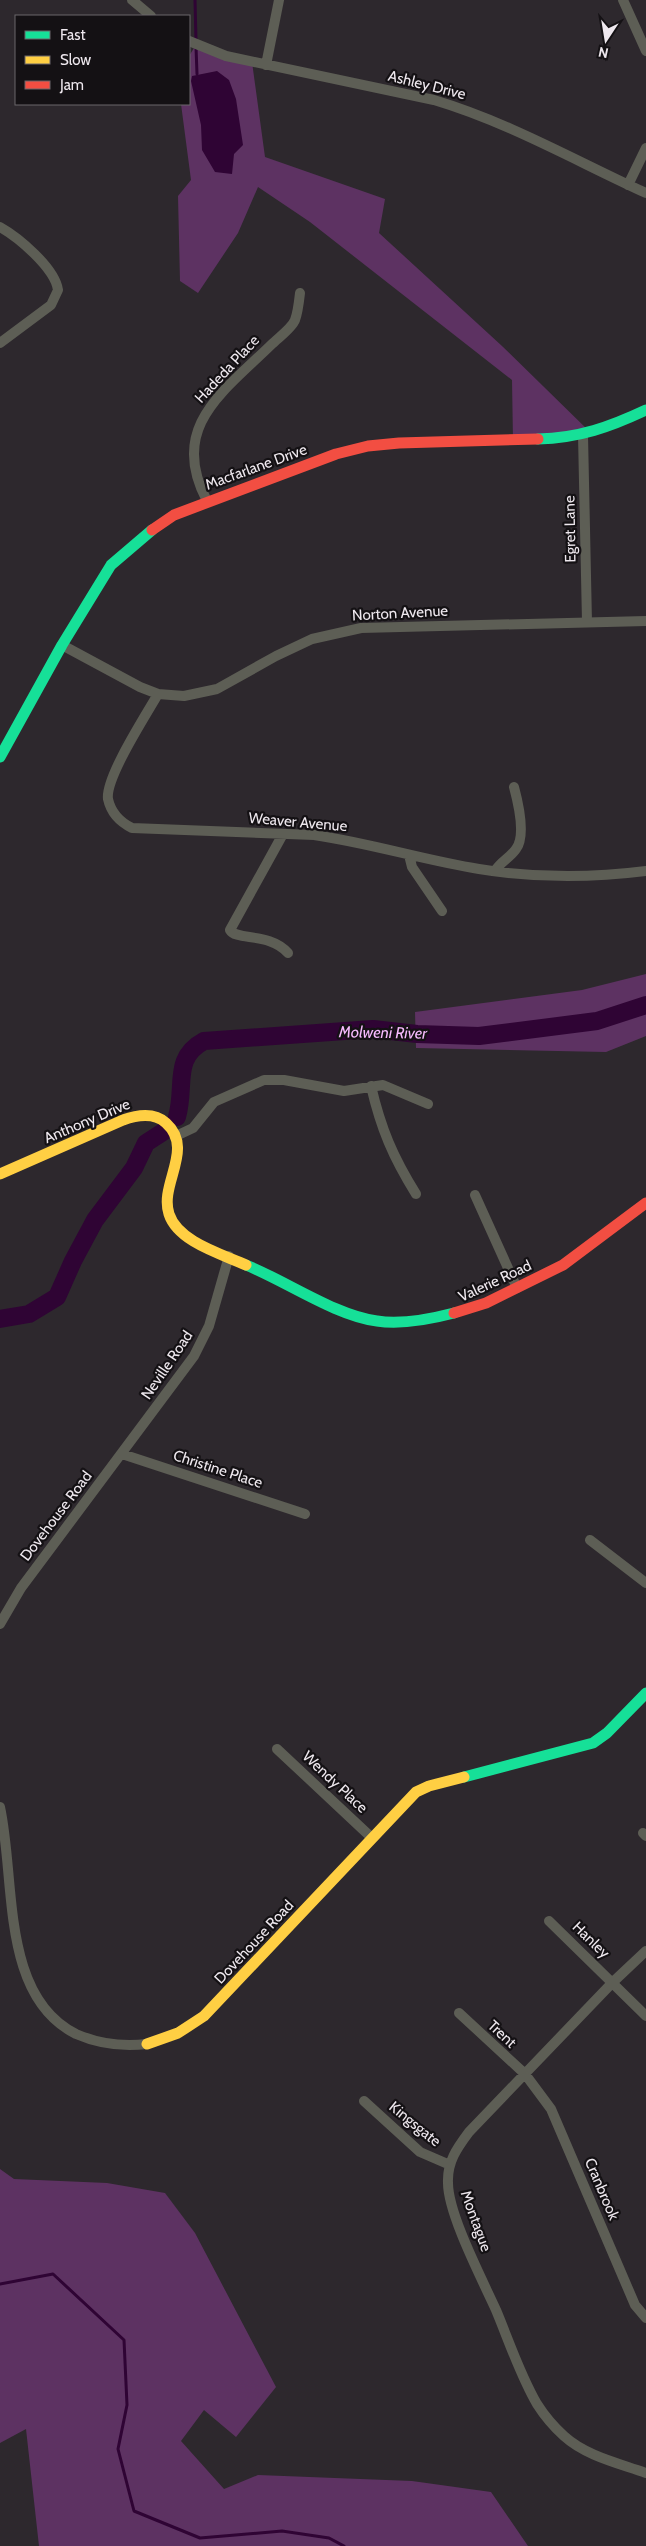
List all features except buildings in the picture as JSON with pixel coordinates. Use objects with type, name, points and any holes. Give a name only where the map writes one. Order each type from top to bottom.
[{"type":"street","points":[[132,0],[150,15]]},
{"type":"street","points":[[266,65],[279,0]]},
{"type":"street","points":[[623,0],[646,51]]},
{"type":"street","name":"Ashley Drive","points":[[190,41],[226,56],[434,100],[462,108],[498,122],[646,193]]},
{"type":"street","points":[[628,185],[646,148]]},
{"type":"street","points":[[0,226],[26,246],[54,279],[58,290],[51,305],[0,343]]},
{"type":"street","name":"Hadeda Place","points":[[207,501],[199,486],[193,458],[192,447],[198,427],[215,402],[295,321],[300,293]]},
{"type":"street","name":"Macfarlane Drive","points":[[0,757],[87,601],[117,559],[148,532],[174,515],[336,454],[368,446],[399,443],[527,440],[583,435],[605,430],[646,410]]},
{"type":"street","name":"Egret Lane","points":[[583,435],[587,622]]},
{"type":"street","name":"Norton Avenue","points":[[62,645],[140,687],[158,694],[184,696],[217,690],[276,656],[312,639],[353,629],[646,621]]},
{"type":"street","name":"Weaver Avenue","points":[[158,694],[111,779],[108,798],[116,817],[132,828],[283,834],[342,839],[409,855],[495,871],[576,876],[646,870]]},
{"type":"street","points":[[495,871],[500,862],[516,850],[519,844],[520,808],[514,787]]},
{"type":"street","points":[[283,834],[230,930],[236,936],[272,940],[288,953]]},
{"type":"street","points":[[409,855],[412,867],[442,911]]},
{"type":"street","points":[[229,1256],[186,1235],[171,1218],[167,1200],[178,1154],[176,1136],[192,1128],[214,1102],[264,1080],[284,1080],[344,1092],[371,1086],[389,1086],[428,1104]]},
{"type":"street","points":[[371,1086],[377,1114],[394,1159],[416,1194]]},
{"type":"street","name":"Anthony Drive","points":[[0,1174],[23,1166],[122,1120],[140,1115],[150,1115],[163,1121],[176,1136]]},
{"type":"street","points":[[475,1196],[517,1288]]},
{"type":"street","name":"Valerie Road","points":[[229,1256],[351,1312],[376,1321],[452,1316],[477,1308],[574,1259],[646,1203]]},
{"type":"street","name":"Neville Road","points":[[122,1454],[188,1365],[202,1342],[229,1256]]},
{"type":"street","name":"Christine Place","points":[[122,1454],[306,1514]]},
{"type":"street","name":"Dovehouse Road","points":[[0,1624],[21,1588],[122,1454]]},
{"type":"street","points":[[590,1540],[646,1583]]},
{"type":"street","name":"Dovehouse Road","points":[[0,1807],[13,1939],[19,1970],[33,1997],[57,2023],[85,2038],[117,2045],[147,2044],[178,2033],[204,2016],[420,1789],[593,1743],[607,1733],[646,1693]]},
{"type":"street","name":"Wendy Place","points":[[277,1749],[372,1838]]},
{"type":"street","name":"Hanley","points":[[549,1921],[646,2016]]},
{"type":"street","name":"Montague","points":[[646,1951],[612,1982],[469,2132],[456,2148],[450,2165],[448,2183],[452,2207],[540,2407],[564,2436],[581,2448],[598,2457],[646,2473]]},
{"type":"street","name":"Trent","points":[[459,2014],[525,2074]]},
{"type":"street","name":"Cranbrook","points":[[525,2074],[551,2109],[635,2305],[646,2318]]},
{"type":"street","name":"Kingsgate","points":[[364,2101],[420,2152],[450,2165]]},
{"type":"shaded area","points":[[196,45],[252,62],[265,157],[385,199],[379,233],[502,346],[591,433],[513,441],[512,380],[310,222],[258,187],[238,233],[198,293],[180,281],[178,196],[191,180],[181,105],[190,105],[190,54]]},
{"type":"shaded area","points":[[217,71],[229,80],[236,99],[243,145],[234,154],[232,174],[215,172],[202,150],[201,125],[191,81],[192,76]]},
{"type":"shaded area","points":[[646,974],[646,1036],[606,1052],[416,1048],[415,1012],[582,990]]},
{"type":"shaded area","points":[[0,2169],[14,2179],[107,2183],[165,2193],[195,2233],[276,2387],[236,2437],[204,2410],[181,2441],[224,2489],[258,2475],[412,2481],[491,2492],[528,2546],[39,2546],[26,2429],[0,2443]]},
{"type":"waterway","points":[[195,0],[196,41]]},
{"type":"waterway","points":[[196,47],[197,74]]},
{"type":"waterway","name":"Molweni River","points":[[177,1117],[184,1064],[194,1048],[204,1041],[373,1029],[417,1034],[479,1036],[597,1021],[646,1005]]},
{"type":"waterway","name":"Molweni River","points":[[0,1319],[29,1314],[57,1297],[73,1261],[95,1220],[134,1168],[146,1143],[163,1132]]},
{"type":"waterway","points":[[0,2284],[53,2274],[124,2340],[127,2405],[118,2449],[134,2511],[200,2538],[282,2531],[329,2538],[344,2546]]},
{"type":"traffic: fast","points":[[538,439],[581,434],[620,422],[646,410]]},
{"type":"traffic: fast","points":[[0,757],[62,645],[111,565],[152,530]]},
{"type":"traffic: fast","points":[[246,1265],[328,1305],[361,1318],[386,1322],[406,1322],[454,1313]]},
{"type":"traffic: fast","points":[[464,1777],[593,1743],[607,1733],[646,1693]]},
{"type":"traffic: slow","points":[[0,1174],[123,1120],[140,1116],[156,1117],[166,1123],[174,1133],[177,1144],[175,1167],[168,1191],[167,1203],[169,1214],[174,1224],[191,1240],[246,1265]]},
{"type":"traffic: slow","points":[[147,2044],[178,2033],[204,2016],[416,1792],[429,1786],[464,1777]]},
{"type":"traffic: jam","points":[[152,530],[174,515],[336,454],[368,446],[399,443],[538,439]]},
{"type":"traffic: jam","points":[[454,1313],[486,1303],[563,1265],[646,1203]]}]
